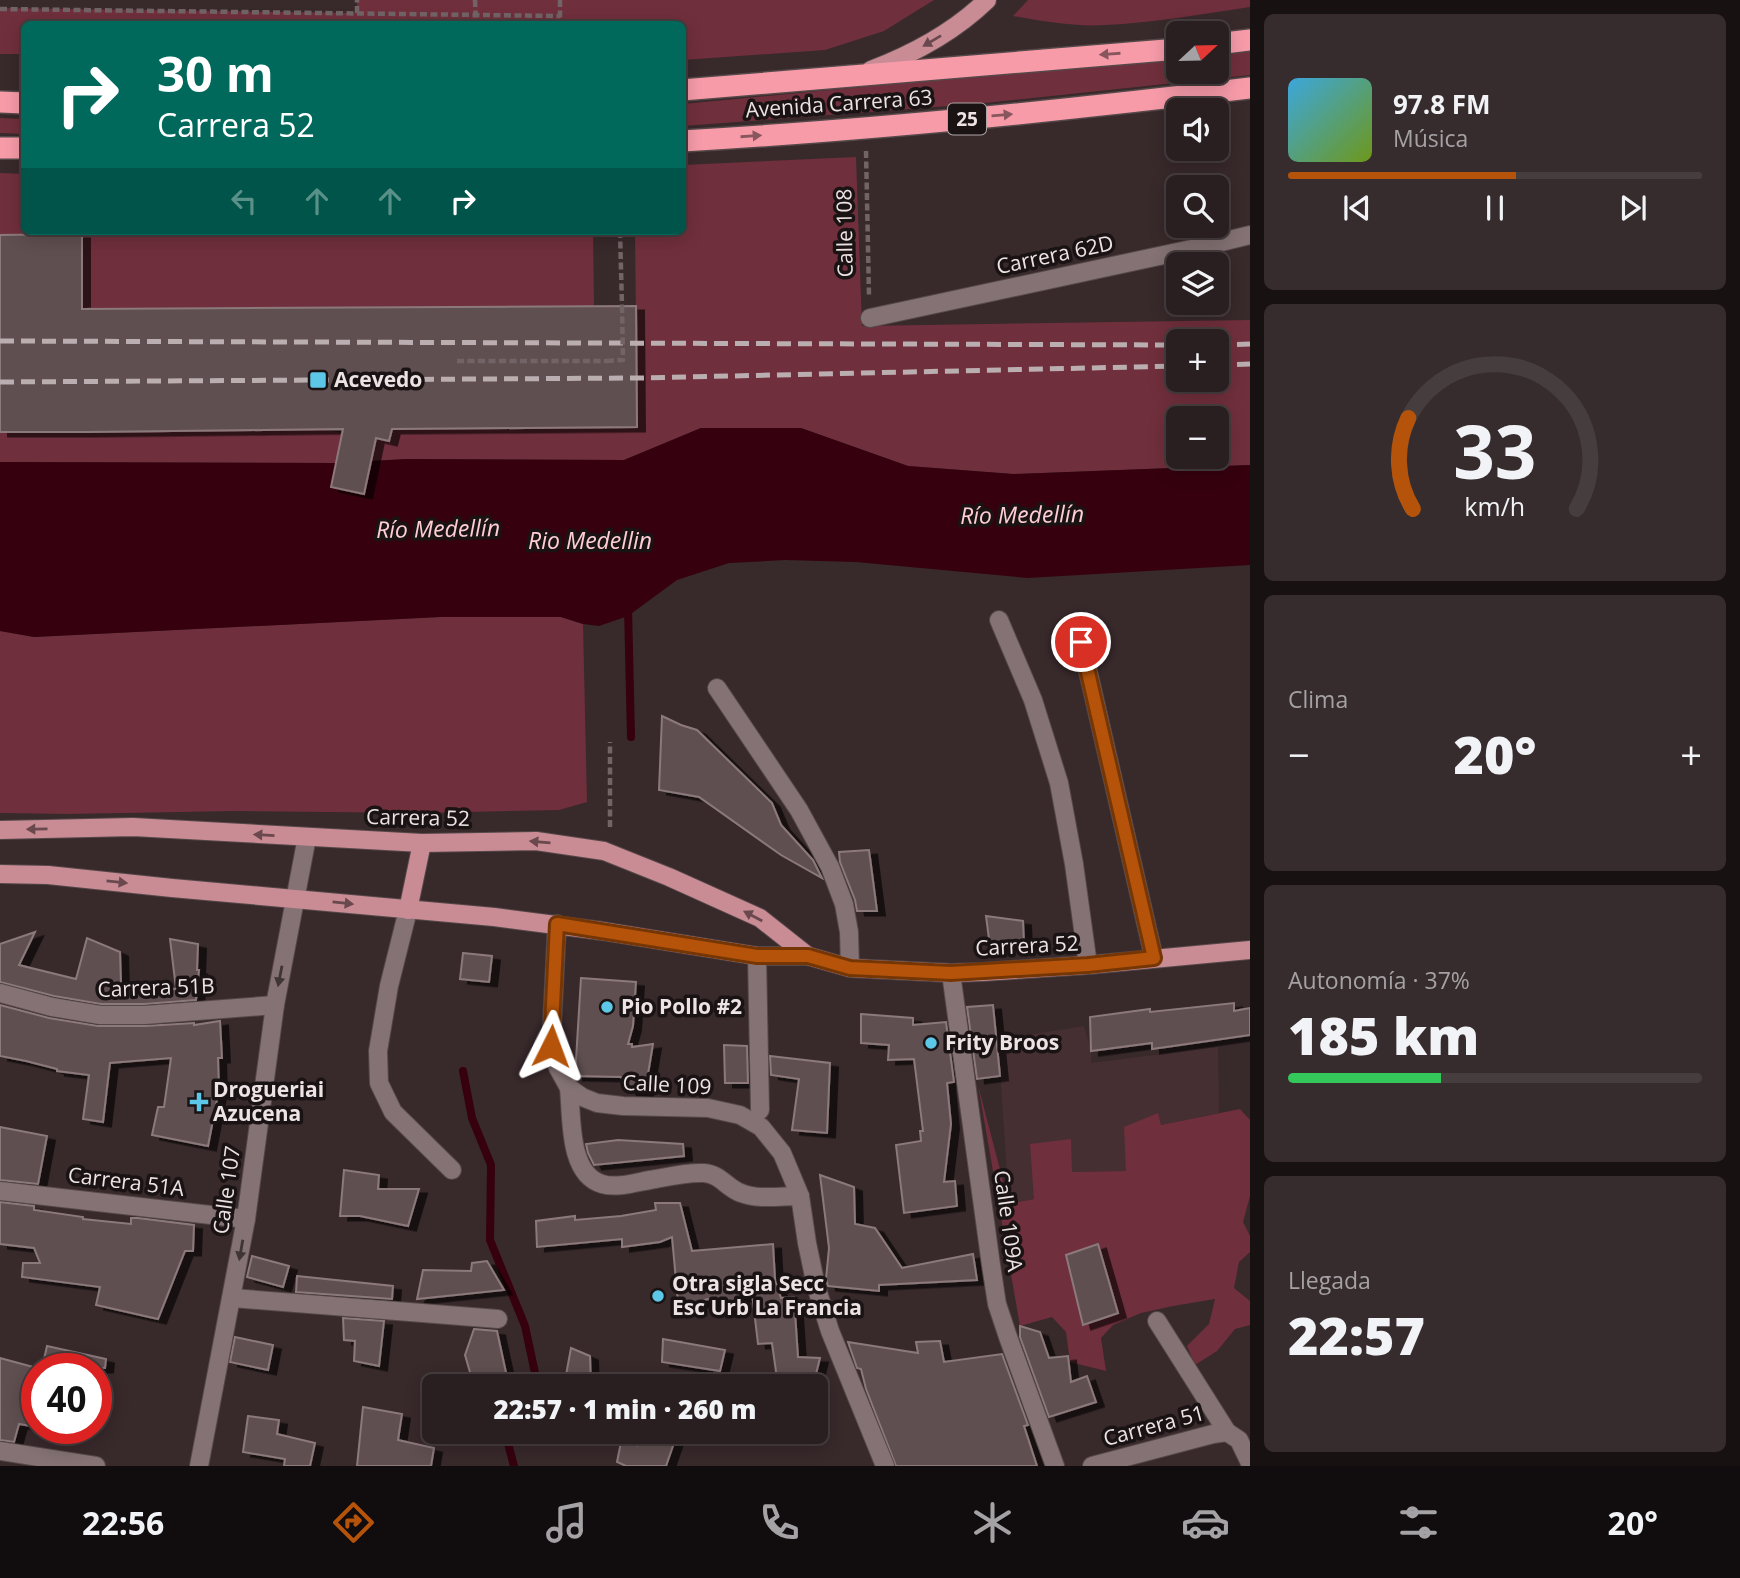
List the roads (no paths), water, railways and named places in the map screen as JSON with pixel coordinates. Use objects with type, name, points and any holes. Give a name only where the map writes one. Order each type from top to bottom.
[{"type":"highway","points":[[1229,42],[1250,40]]},
{"type":"highway","name":"Avenida Carrera 63","points":[[686,90],[1166,50]]},
{"type":"highway","name":"Avenida Carrera 63","points":[[686,141],[913,124],[1083,108],[1250,88]]},
{"type":"highway","points":[[0,102],[21,103]]},
{"type":"highway","points":[[0,148],[21,148]]},
{"type":"main road","points":[[858,75],[915,51],[946,33],[987,0]]},
{"type":"main road","name":"Carrera 52","points":[[0,830],[133,827],[422,842],[536,841],[604,851],[760,918],[808,956]]},
{"type":"main road","points":[[408,910],[422,842]]},
{"type":"main road","name":"Carrera 52","points":[[0,874],[48,875],[557,924],[757,956],[808,956],[850,968],[951,973],[1088,965],[1250,950]]},
{"type":"street","name":"Carrera 62D","points":[[870,318],[1250,235]]},
{"type":"street","points":[[999,620],[1034,700],[1059,783],[1088,965]]},
{"type":"street","points":[[1081,642],[1154,958]]},
{"type":"street","points":[[717,688],[799,810],[830,867],[844,904],[849,932],[850,968]]},
{"type":"street","name":"Calle 107","points":[[199,1466],[246,1219],[275,1005],[307,837]]},
{"type":"street","points":[[408,910],[389,986],[378,1051],[379,1083],[393,1112],[452,1170]]},
{"type":"street","points":[[557,924],[551,1046],[558,1068],[575,1093],[574,1147],[589,1178],[604,1184],[619,1185],[706,1173],[720,1177],[732,1189],[743,1194],[800,1196]]},
{"type":"street","points":[[757,956],[760,1110]]},
{"type":"street","name":"Calle 109A","points":[[951,973],[997,1304],[1055,1466]]},
{"type":"street","name":"Carrera 51B","points":[[0,993],[52,1007],[100,1015],[145,1015],[275,1005]]},
{"type":"street","name":"Calle 109","points":[[575,1093],[597,1103],[708,1108],[740,1115],[761,1128],[782,1153],[800,1196],[807,1243],[830,1331],[885,1466]]},
{"type":"street","name":"Carrera 51A","points":[[0,1191],[246,1219]]},
{"type":"street","points":[[232,1298],[498,1319]]},
{"type":"street","points":[[1157,1321],[1227,1432],[1239,1440],[1250,1463]]},
{"type":"street","name":"Carrera 51","points":[[1091,1466],[1227,1432]]},
{"type":"street","points":[[0,1451],[96,1466]]},
{"type":"water","points":[[701,428],[801,428],[908,466],[1013,474],[1166,468],[1229,469],[1229,466],[1250,465],[1250,565],[1028,578],[856,562],[785,560],[729,563],[677,580],[628,616],[599,626],[561,617],[440,617],[34,637],[0,631],[0,462],[336,463],[331,487],[364,494],[371,461],[624,460]]},
{"type":"waterway","points":[[628,607],[631,737]]},
{"type":"waterway","points":[[463,1071],[472,1118],[491,1165],[490,1240],[525,1326],[535,1374]]},
{"type":"waterway","points":[[508,1444],[514,1466]]},
{"type":"railway","points":[[0,341],[1166,345]]},
{"type":"railway","points":[[1229,345],[1250,344]]},
{"type":"railway","points":[[1229,365],[1250,364]]},
{"type":"railway","points":[[0,382],[640,378],[1166,366]]},
{"type":"place","name":"Acevedo","points":[[318,380]]},
{"type":"place","name":"Pio Pollo #2","points":[[607,1007]]},
{"type":"place","name":"Frity Broos","points":[[931,1043]]},
{"type":"place","name":"Drogueriai Azucena","points":[[199,1102]]},
{"type":"place","name":"Otra sigla Secc Esc Urb La Francia","points":[[658,1296]]},
{"type":"water label","name":"Río Medellín","points":[[1022,515]]},
{"type":"water label","name":"Río Medellín","points":[[438,529]]},
{"type":"water label","name":"Rio Medellin","points":[[590,541]]}]
